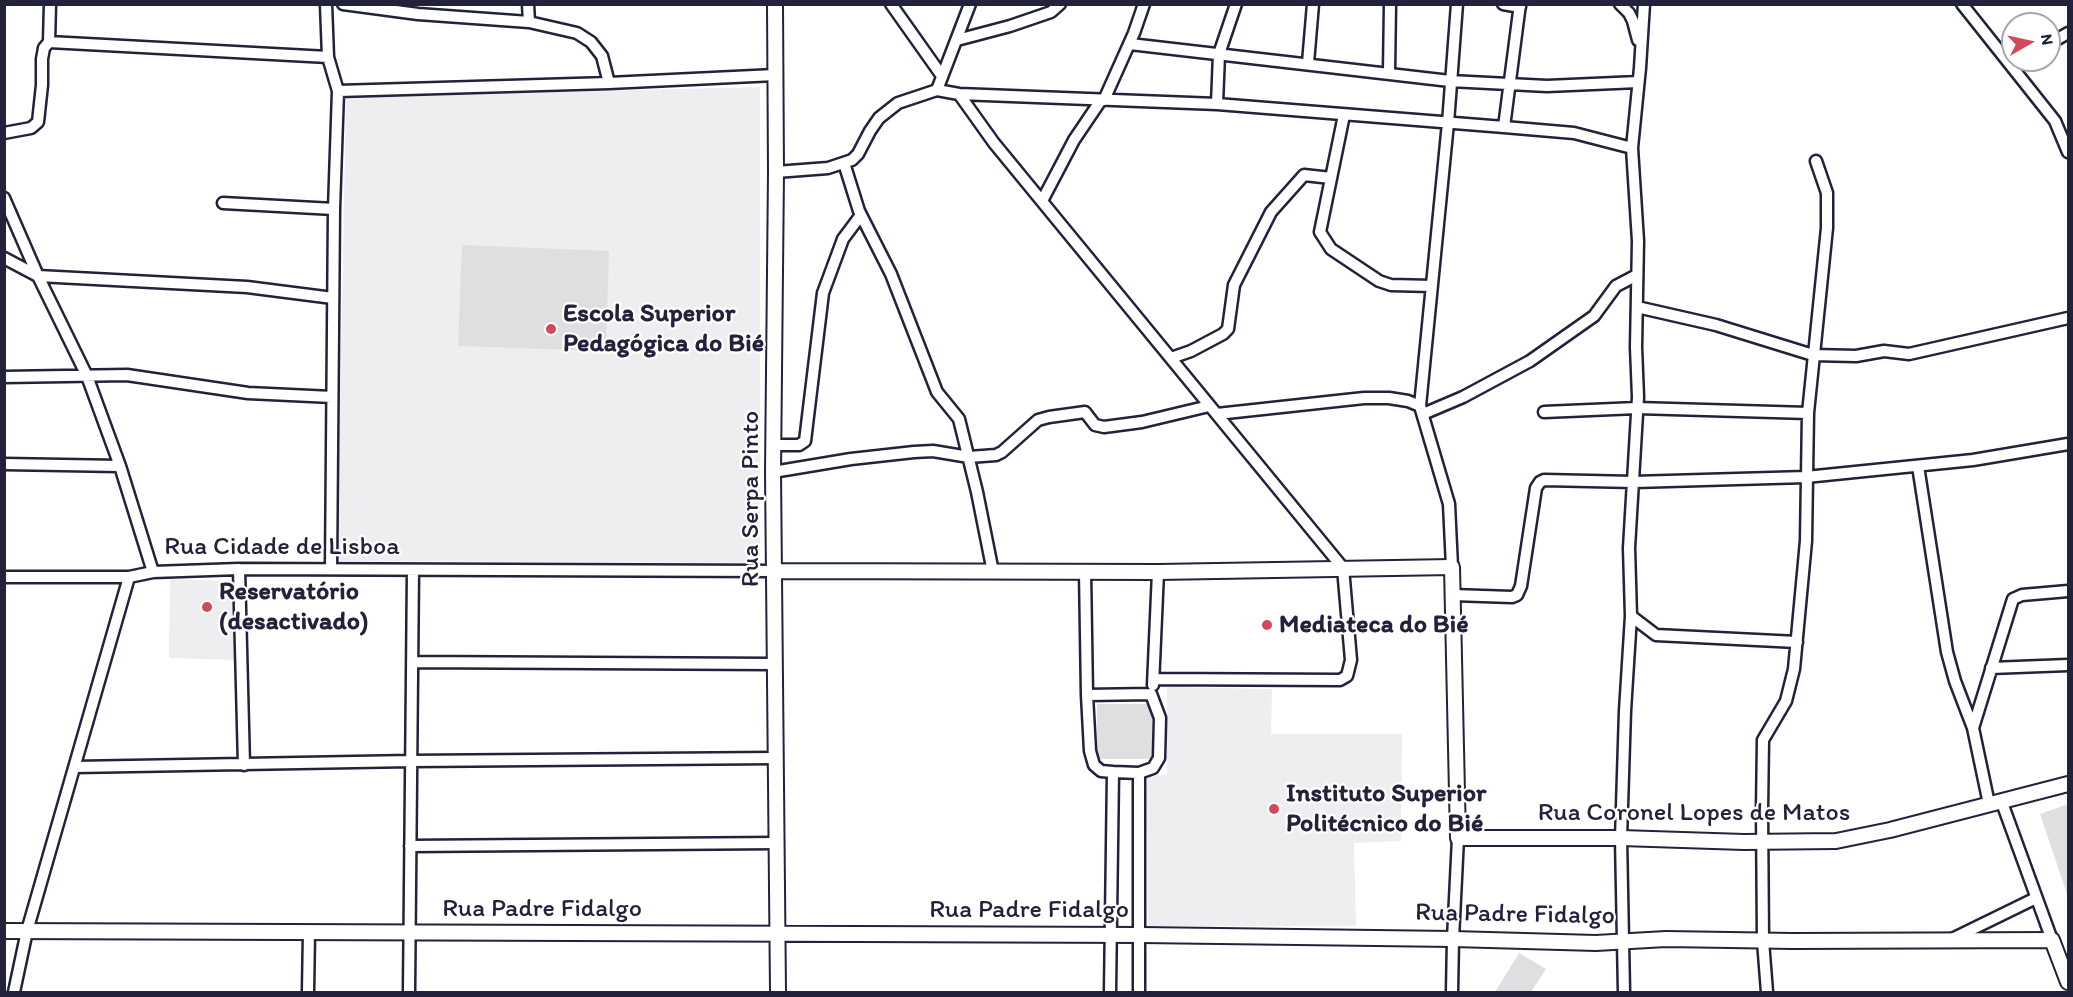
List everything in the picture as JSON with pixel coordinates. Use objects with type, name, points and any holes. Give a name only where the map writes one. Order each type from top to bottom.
[{"type":"street","points":[[4,133],[31,128],[38,122],[42,59],[44,48],[49,42],[50,4]]},
{"type":"street","points":[[326,4],[328,57],[338,91],[334,209],[331,569]]},
{"type":"street","points":[[343,4],[418,14],[529,22],[577,33],[591,42],[602,56],[609,83]]},
{"type":"street","points":[[528,4],[529,22]]},
{"type":"street","name":"Rua Serpa Pinto","points":[[775,4],[773,472],[776,571],[774,664],[778,993]]},
{"type":"street","points":[[891,4],[942,76]]},
{"type":"street","points":[[937,90],[970,4]]},
{"type":"street","points":[[957,40],[1051,12],[1060,4]]},
{"type":"street","points":[[1042,201],[1074,140],[1102,100],[1130,44],[1144,4]]},
{"type":"street","points":[[1217,104],[1219,54],[1236,4]]},
{"type":"street","points":[[1308,63],[1313,4]]},
{"type":"street","points":[[1389,72],[1390,4]]},
{"type":"street","points":[[1452,993],[1458,838],[1449,504],[1421,410],[1457,4]]},
{"type":"street","points":[[1503,4],[1520,6],[1504,127]]},
{"type":"street","points":[[1620,4],[1633,21],[1640,47]]},
{"type":"street","points":[[1624,993],[1621,838],[1631,616],[1629,548],[1637,408],[1638,241],[1632,148],[1644,4]]},
{"type":"street","points":[[1962,4],[2001,51]]},
{"type":"street","points":[[49,42],[328,57]]},
{"type":"street","points":[[1130,44],[1389,72],[1450,81],[1547,86],[1638,82]]},
{"type":"street","points":[[2018,72],[2055,121],[2068,153]]},
{"type":"street","points":[[338,91],[609,83],[775,75]]},
{"type":"street","points":[[776,172],[828,168],[852,160],[858,154],[879,118],[897,103],[937,90],[959,94],[1217,104],[1504,127],[1574,133],[1632,148]]},
{"type":"street","points":[[959,94],[994,142],[1343,568],[1351,660],[1347,676],[1340,680],[1154,679]]},
{"type":"street","points":[[1344,115],[1320,229],[1331,249],[1378,281],[1391,285],[1432,286]]},
{"type":"street","points":[[1767,993],[1763,941],[1763,740],[1786,701],[1794,669],[1797,642],[1806,541],[1808,413],[1827,228],[1827,193],[1816,162]]},
{"type":"street","points":[[844,163],[861,214],[891,274],[937,392],[959,419],[993,572]]},
{"type":"street","points":[[1171,358],[1191,351],[1228,329],[1234,285],[1271,212],[1304,175],[1331,178]]},
{"type":"street","name":"Rua Cidade de Lisboa","points":[[4,198],[38,276],[87,376],[120,466],[153,572],[239,569],[776,571]]},
{"type":"street","points":[[223,203],[334,209]]},
{"type":"street","points":[[774,445],[799,445],[805,441],[823,293],[843,239],[861,214]]},
{"type":"street","points":[[4,258],[38,276],[247,287],[333,298]]},
{"type":"street","points":[[1421,410],[1463,397],[1530,361],[1594,316],[1616,286],[1637,275]]},
{"type":"street","points":[[1636,307],[1716,325],[1814,355],[1856,356],[1884,351],[1909,354],[2068,318]]},
{"type":"street","points":[[4,376],[127,375],[248,393],[332,397]]},
{"type":"street","points":[[773,472],[851,459],[914,452],[933,452],[969,458],[1002,452],[1038,420],[1085,412],[1095,425],[1104,427],[1213,410],[1364,398],[1408,401],[1421,410]]},
{"type":"street","points":[[1544,412],[1637,408],[1808,413]]},
{"type":"street","points":[[1453,595],[1512,597],[1517,595],[1521,586],[1536,488],[1540,482],[1556,479],[1634,482],[1806,477],[1973,460],[2068,444]]},
{"type":"street","points":[[4,464],[120,466]]},
{"type":"street","points":[[1918,466],[1947,652],[1955,681],[1973,728],[1995,802],[2036,898],[2068,982]]},
{"type":"street","points":[[776,571],[1158,572],[1452,567]]},
{"type":"street","points":[[239,569],[244,765]]},
{"type":"street","points":[[409,993],[413,570]]},
{"type":"street","points":[[1085,571],[1090,751],[1094,765],[1101,771],[1139,773],[1153,768],[1159,758],[1160,718],[1151,694],[1154,679],[1158,572]]},
{"type":"street","points":[[4,577],[129,577],[153,572]]},
{"type":"street","points":[[14,993],[27,931],[129,577]]},
{"type":"street","points":[[1973,728],[2013,599],[2022,594],[2068,591]]},
{"type":"street","points":[[1631,616],[1656,635],[1797,642]]},
{"type":"street","points":[[412,662],[774,664]]},
{"type":"street","points":[[1991,668],[2068,665]]},
{"type":"street","points":[[1087,695],[1151,694]]},
{"type":"street","points":[[75,767],[775,758]]},
{"type":"street","points":[[1110,993],[1113,772]]},
{"type":"street","points":[[1139,773],[1141,935],[1139,993]]},
{"type":"street","name":"Rua Coronel Lopes de Matos","points":[[1458,838],[1836,841],[1865,836],[2068,784]]},
{"type":"street","points":[[410,846],[777,843]]},
{"type":"street","points":[[1950,940],[2036,898]]},
{"type":"street","name":"Rua Padre Fidalgo","points":[[4,931],[1141,935],[1596,943],[1666,939],[2052,940]]},
{"type":"street","points":[[308,993],[309,932]]},
{"type":"shaded area","name":"Escola Superior Pedagógica do Bié","points":[[760,87],[760,563],[337,561],[346,97]]},
{"type":"shaded area","points":[[462,245],[609,251],[606,351],[458,346]]},
{"type":"shaded area","points":[[170,579],[235,581],[238,660],[169,658]]},
{"type":"shaded area","name":"Instituto Superior Politécnico do Bié","points":[[1167,687],[1272,689],[1271,734],[1402,734],[1401,841],[1354,843],[1356,926],[1148,926],[1147,776],[1167,775]]},
{"type":"shaded area","points":[[1097,704],[1152,704],[1152,759],[1097,759]]},
{"type":"shaded area","points":[[2068,804],[2068,897],[2040,814]]},
{"type":"shaded area","points":[[1519,953],[1546,969],[1531,992],[1495,992]]},
{"type":"place","name":"Escola Superior Pedagógica do Bié","points":[[551,329]]},
{"type":"place","name":"Reservatório (desactivado)","points":[[207,607]]},
{"type":"place","name":"Mediateca do Bié","points":[[1267,625]]},
{"type":"place","name":"Instituto Superior Politécnico do Bié","points":[[1274,809]]}]
